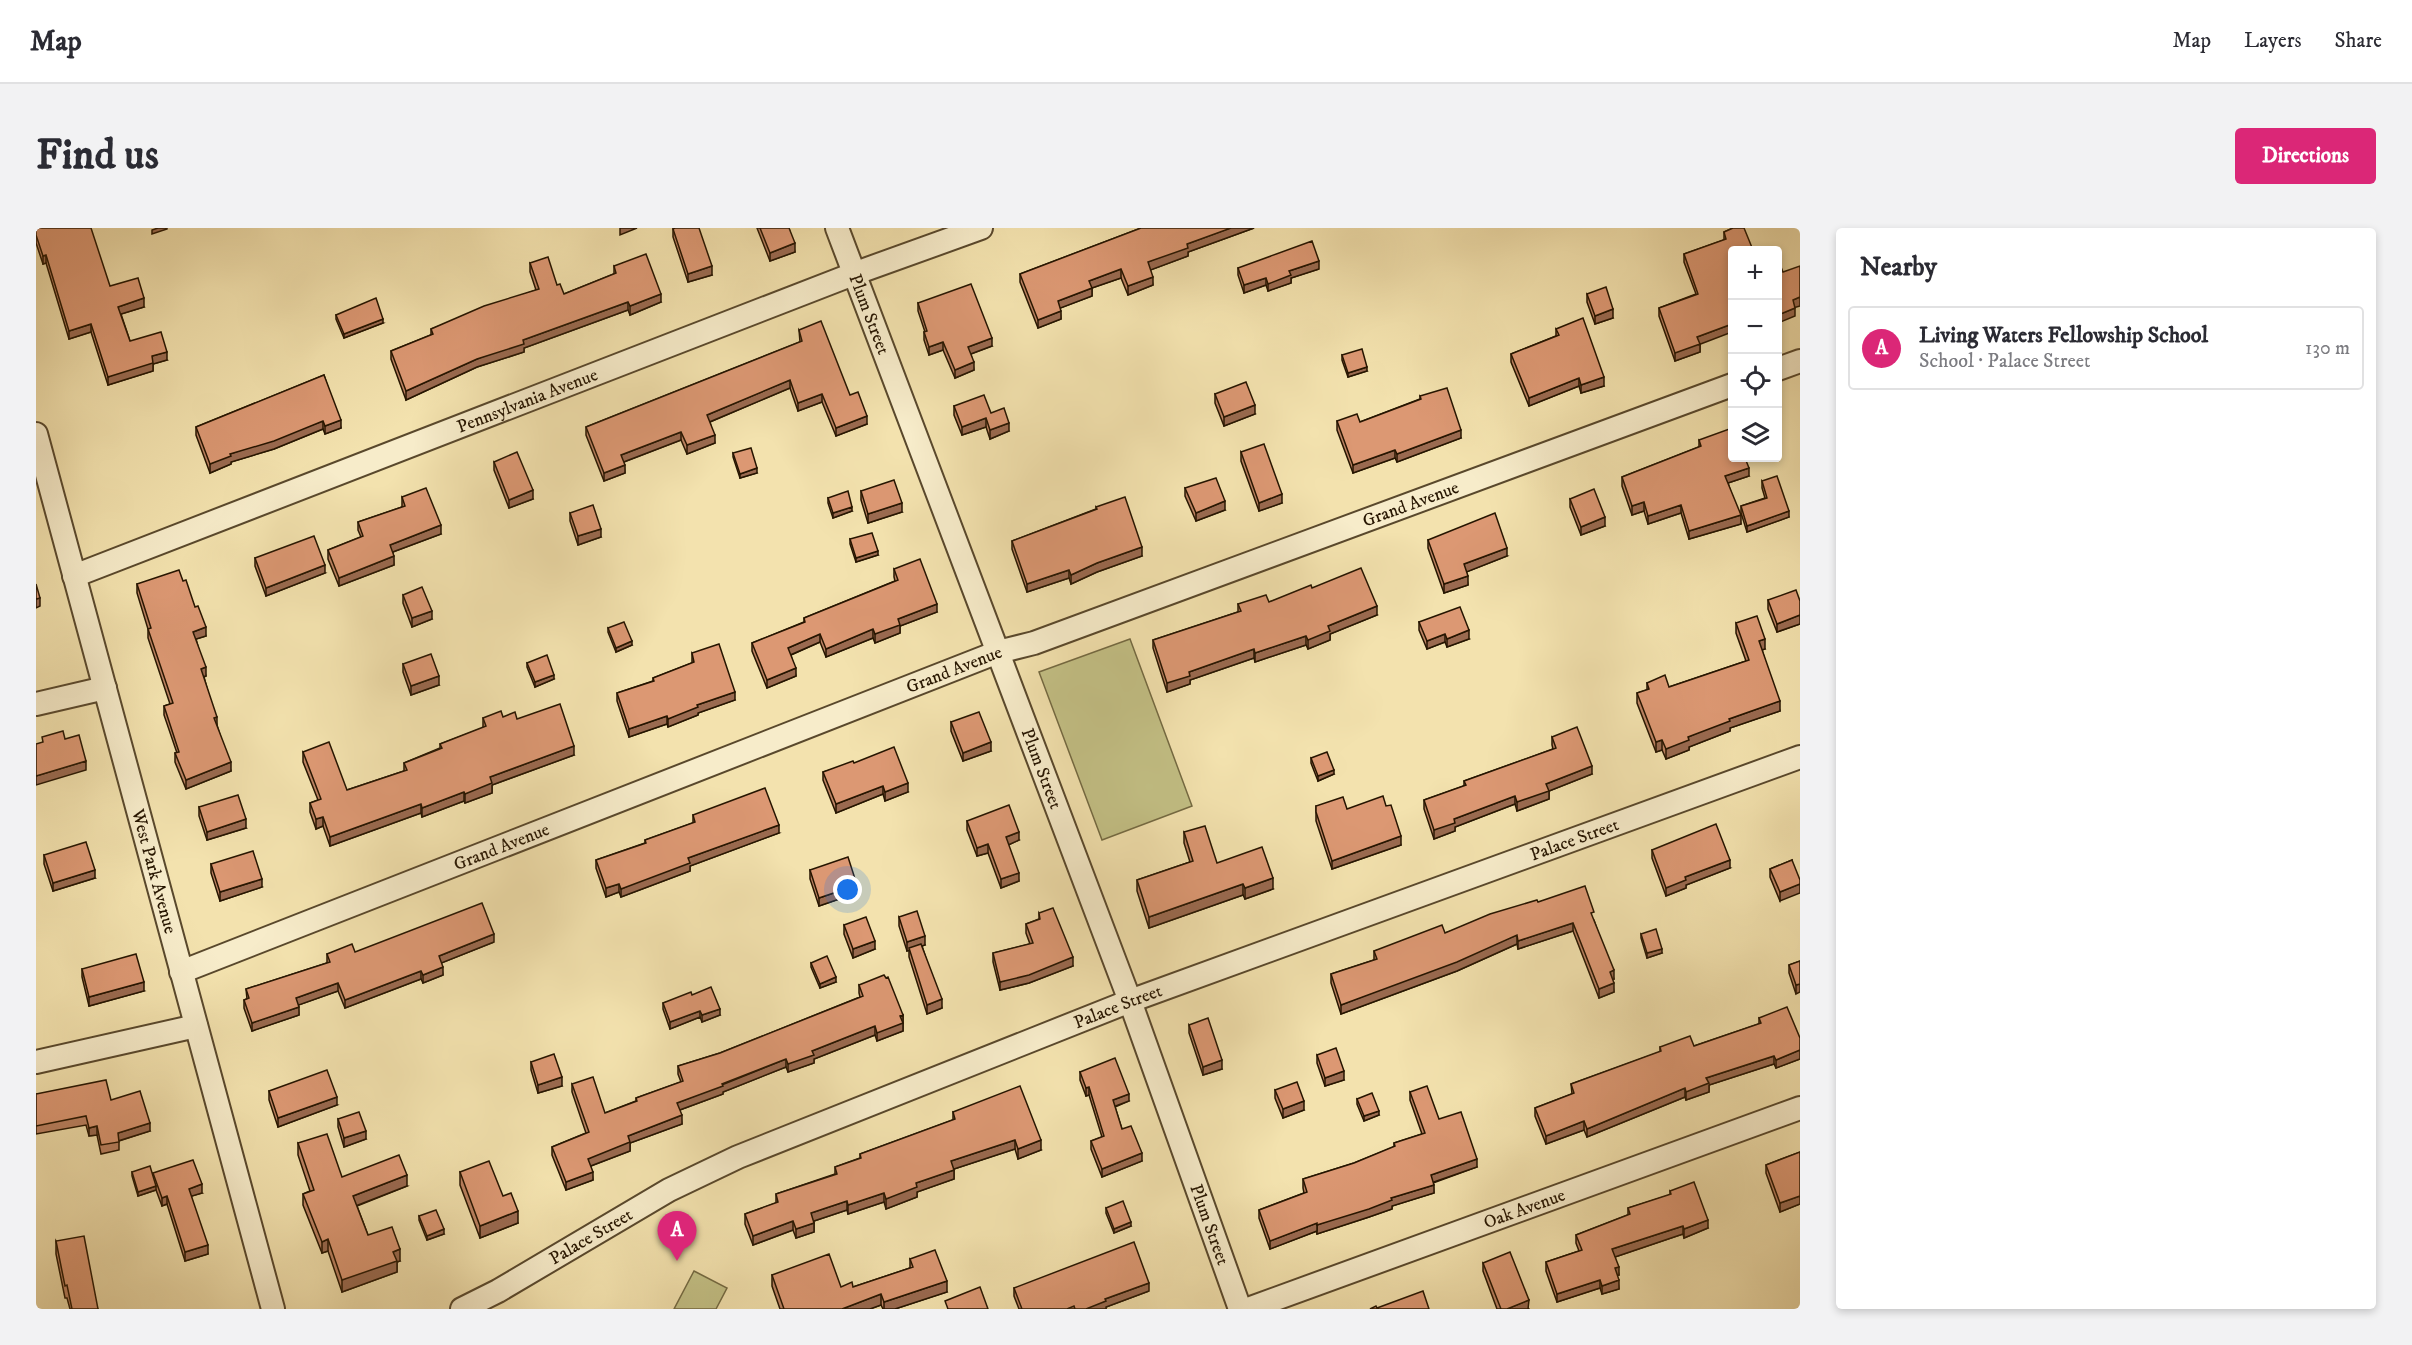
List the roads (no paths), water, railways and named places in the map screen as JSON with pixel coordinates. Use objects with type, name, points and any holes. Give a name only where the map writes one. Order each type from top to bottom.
[{"type":"street","name":"Plum Street","points":[[837,228],[856,273],[1130,1001],[1240,1309]]},
{"type":"street","name":"Pennsylvania Avenue","points":[[74,576],[856,273],[981,228]]},
{"type":"street","points":[[1782,367],[1800,360]]},
{"type":"street","name":"Grand Avenue","points":[[181,972],[999,652],[1034,643],[1728,386]]},
{"type":"street","name":"West Park Avenue","points":[[36,434],[273,1309]]},
{"type":"street","points":[[36,704],[105,688]]},
{"type":"street","name":"Palace Street","points":[[462,1309],[498,1291],[669,1190],[704,1173],[1130,1001],[1800,757]]},
{"type":"street","points":[[36,1062],[196,1026]]},
{"type":"street","name":"Oak Avenue","points":[[1248,1309],[1800,1108]]},
{"type":"place","name":"Living Waters Fellowship School","points":[[677,1261]]}]
